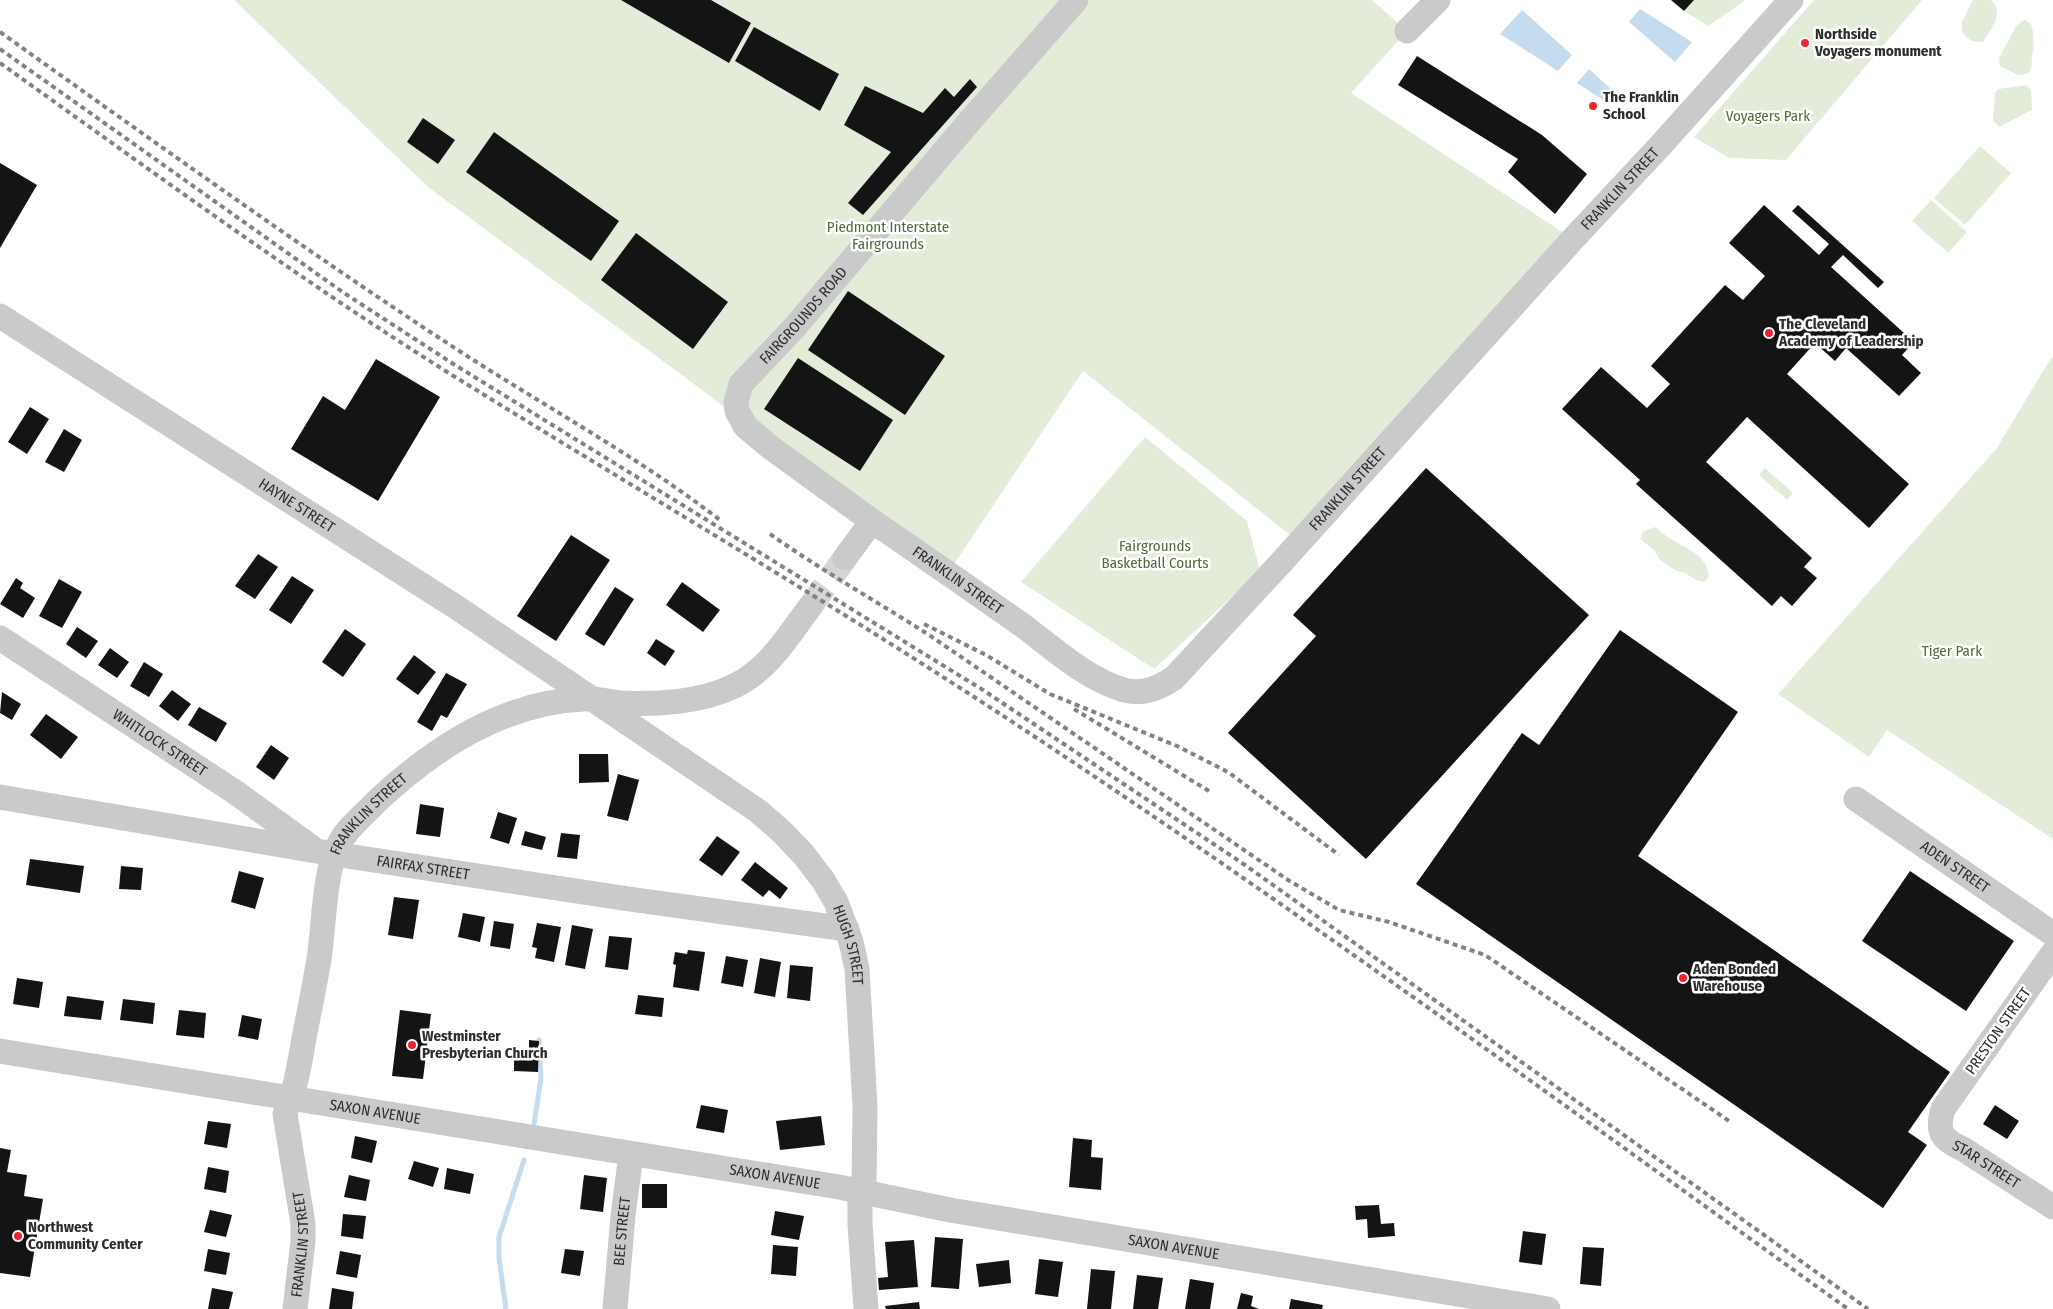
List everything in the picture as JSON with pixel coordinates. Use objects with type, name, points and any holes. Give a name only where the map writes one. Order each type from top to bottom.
[{"type":"street","name":"FAIRGROUNDS ROAD","points":[[872,521],[770,447],[746,427],[737,411],[738,392],[742,384],[794,328],[1076,0]]},
{"type":"street","points":[[1407,31],[1438,0]]},
{"type":"street","name":"FRANKLIN STREET","points":[[872,521],[1084,670],[1125,690],[1138,692],[1151,690],[1163,685],[1174,678],[1278,566],[1573,238],[1660,146],[1791,0]]},
{"type":"street","name":"HAYNE STREET","points":[[0,316],[448,602],[593,699]]},
{"type":"street","points":[[845,558],[872,521]]},
{"type":"street","name":"FRANKLIN STREET","points":[[294,1309],[303,1241],[303,1224],[285,1114],[301,1059],[319,958],[331,864],[326,853],[386,794],[454,740],[480,726],[513,713],[547,704],[593,699],[622,703],[675,702],[702,698],[732,688],[767,664],[810,607]]},
{"type":"street","name":"WHITLOCK STREET","points":[[0,638],[326,853]]},
{"type":"street","name":"HUGH STREET","points":[[593,699],[758,811],[804,855],[823,880],[836,902],[847,929],[857,969],[865,1106],[864,1184],[860,1225],[866,1309]]},
{"type":"street","name":"FAIRFAX STREET","points":[[0,797],[326,853],[629,899],[847,929]]},
{"type":"street","name":"ADEN STREET","points":[[1856,799],[2053,934]]},
{"type":"street","name":"PRESTON STREET","points":[[1943,1109],[2053,953]]},
{"type":"street","name":"SAXON AVENUE","points":[[0,1051],[862,1192],[950,1210],[1548,1309]]},
{"type":"street","name":"STAR STREET","points":[[1943,1109],[1940,1127],[1948,1143],[1971,1154],[2053,1207]]},
{"type":"street","name":"BEE STREET","points":[[615,1309],[623,1216],[631,1154]]},
{"type":"green space","name":"Piedmont Interstate Fairgrounds","points":[[234,0],[1372,0],[1407,31],[1351,93],[1573,239],[1299,542],[1083,371],[948,573],[872,521],[702,390],[428,187]]},
{"type":"green space","points":[[1694,0],[1746,0],[1708,26],[1684,11]]},
{"type":"green space","name":"Voyagers Park","points":[[1814,0],[1922,0],[1786,160],[1729,158],[1694,137]]},
{"type":"green space","points":[[1973,0],[1991,0],[1997,10],[1993,26],[1983,42],[1971,41],[1962,32],[1962,22]]},
{"type":"green space","points":[[2024,20],[2031,24],[2034,45],[2029,73],[2018,75],[2000,66],[1999,58],[2016,26]]},
{"type":"green space","points":[[2026,85],[2031,90],[2032,110],[1999,127],[1993,120],[1995,93],[1998,89]]},
{"type":"green space","points":[[1980,146],[2011,173],[1965,225],[1934,198]]},
{"type":"green space","points":[[1931,200],[1967,232],[1948,253],[1912,221]]},
{"type":"green space","name":"Tiger Park","points":[[2051,358],[2053,358],[2053,839],[1887,730],[1869,757],[1778,694],[1997,448]]},
{"type":"green space","name":"Fairgrounds Basketball Courts","points":[[1145,437],[1247,521],[1260,571],[1154,669],[1021,582]]},
{"type":"green space","points":[[1765,468],[1793,493],[1787,500],[1759,475]]},
{"type":"green space","points":[[1656,527],[1671,539],[1688,548],[1702,560],[1707,567],[1709,576],[1704,582],[1675,570],[1659,559],[1655,551],[1640,539],[1643,531]]},
{"type":"water","points":[[1640,9],[1692,42],[1675,62],[1629,22]]},
{"type":"water","points":[[1522,10],[1572,55],[1558,71],[1500,34]]},
{"type":"water","points":[[1589,69],[1614,92],[1606,102],[1577,83]]},
{"type":"building","points":[[621,0],[711,0],[751,23],[729,63]]},
{"type":"building","points":[[1671,0],[1694,0],[1684,11]]},
{"type":"building","points":[[754,27],[839,74],[820,111],[735,61]]},
{"type":"building","points":[[1417,56],[1542,135],[1587,174],[1555,214],[1508,172],[1518,159],[1398,85]]},
{"type":"building","points":[[970,79],[977,87],[863,215],[848,203],[891,152],[844,125],[865,86],[923,113],[945,88],[954,97]]},
{"type":"building","points":[[423,118],[455,140],[438,164],[407,142]]},
{"type":"building","points":[[494,132],[619,221],[591,261],[466,172]]},
{"type":"building","points":[[0,163],[37,185],[0,248]]},
{"type":"building","points":[[1764,205],[1819,255],[1829,244],[1792,211],[1798,205],[1884,282],[1878,288],[1843,255],[1831,267],[1914,342],[1902,355],[1921,373],[1899,396],[1846,348],[1835,361],[1815,343],[1787,374],[1909,484],[1869,528],[1747,417],[1706,462],[1812,558],[1804,567],[1817,578],[1792,606],[1781,596],[1772,606],[1636,484],[1640,480],[1562,409],[1601,367],[1647,408],[1670,384],[1651,366],[1725,285],[1743,300],[1765,276],[1729,243]]},
{"type":"building","points":[[636,233],[728,302],[693,349],[601,280]]},
{"type":"building","points":[[848,291],[945,356],[905,415],[808,350]]},
{"type":"building","points":[[798,358],[893,420],[860,471],[764,409]]},
{"type":"building","points":[[376,359],[440,397],[378,501],[291,449],[323,396],[345,410]]},
{"type":"building","points":[[30,407],[49,419],[27,454],[8,442]]},
{"type":"building","points":[[64,429],[82,440],[64,472],[45,462]]},
{"type":"building","points":[[1426,468],[1589,615],[1366,859],[1228,733],[1316,636],[1293,615]]},
{"type":"building","points":[[571,535],[610,560],[556,641],[517,616]]},
{"type":"building","points":[[258,554],[278,567],[255,599],[235,586]]},
{"type":"building","points":[[292,576],[314,590],[291,624],[269,610]]},
{"type":"building","points":[[16,578],[23,583],[20,588],[35,598],[23,618],[0,604]]},
{"type":"building","points":[[59,579],[82,592],[62,628],[39,616]]},
{"type":"building","points":[[682,582],[720,610],[703,632],[666,605]]},
{"type":"building","points":[[615,587],[634,599],[604,646],[585,634]]},
{"type":"building","points":[[77,627],[98,641],[86,658],[66,644]]},
{"type":"building","points":[[345,629],[366,644],[343,677],[322,662]]},
{"type":"building","name":"Aden Bonded Warehouse","points":[[1620,630],[1738,712],[1638,856],[1950,1072],[1908,1132],[1927,1145],[1883,1208],[1416,884],[1522,733],[1539,745]]},
{"type":"building","points":[[656,639],[675,651],[665,666],[647,653]]},
{"type":"building","points":[[110,648],[129,662],[117,678],[98,665]]},
{"type":"building","points":[[414,655],[436,672],[418,695],[396,679]]},
{"type":"building","points":[[144,662],[163,674],[149,697],[130,686]]},
{"type":"building","points":[[446,673],[467,684],[447,718],[441,715],[432,731],[417,722]]},
{"type":"building","points":[[172,690],[191,704],[178,721],[159,706]]},
{"type":"building","points":[[2,692],[21,704],[12,720],[0,713]]},
{"type":"building","points":[[199,707],[227,723],[216,742],[188,725]]},
{"type":"building","points":[[46,714],[78,737],[61,759],[30,735]]},
{"type":"building","points":[[271,745],[289,758],[274,780],[256,767]]},
{"type":"building","points":[[579,754],[608,754],[609,782],[579,783]]},
{"type":"building","points":[[618,774],[639,780],[628,821],[607,816]]},
{"type":"building","points":[[420,804],[444,808],[440,837],[416,834]]},
{"type":"building","points":[[498,812],[517,818],[509,844],[490,838]]},
{"type":"building","points":[[525,831],[546,837],[542,850],[521,845]]},
{"type":"building","points":[[561,833],[580,835],[577,859],[557,857]]},
{"type":"building","points":[[717,836],[740,852],[722,876],[699,860]]},
{"type":"building","points":[[30,859],[84,866],[80,893],[26,885]]},
{"type":"building","points":[[755,862],[788,888],[780,899],[769,890],[763,897],[741,880]]},
{"type":"building","points":[[121,866],[143,868],[141,890],[119,889]]},
{"type":"building","points":[[239,871],[264,878],[255,909],[231,902]]},
{"type":"building","points":[[1910,871],[2014,941],[1966,1011],[1862,941]]},
{"type":"building","points":[[394,897],[419,900],[413,939],[388,935]]},
{"type":"building","points":[[463,913],[485,917],[480,942],[458,937]]},
{"type":"building","points":[[494,921],[514,924],[510,949],[490,946]]},
{"type":"building","points":[[537,923],[561,927],[554,962],[535,958],[537,948],[532,947]]},
{"type":"building","points":[[572,925],[593,929],[585,969],[565,965]]},
{"type":"building","points":[[609,936],[632,938],[628,970],[605,967]]},
{"type":"building","points":[[688,950],[705,952],[699,991],[673,987],[676,965],[673,964],[675,952],[687,954]]},
{"type":"building","points":[[726,956],[748,960],[743,987],[721,983]]},
{"type":"building","points":[[760,958],[781,962],[775,997],[754,993]]},
{"type":"building","points":[[790,965],[813,967],[810,1001],[787,998]]},
{"type":"building","points":[[17,978],[43,982],[39,1008],[13,1004]]},
{"type":"building","points":[[638,995],[664,998],[662,1017],[635,1014]]},
{"type":"building","points":[[67,996],[104,1001],[101,1020],[64,1016]]},
{"type":"building","points":[[123,999],[155,1003],[153,1024],[120,1020]]},
{"type":"building","points":[[179,1010],[206,1013],[204,1038],[176,1035]]},
{"type":"building","name":"Westminster Presbyterian Church","points":[[400,1010],[431,1014],[423,1079],[392,1076]]},
{"type":"building","points":[[242,1015],[262,1019],[258,1040],[238,1036]]},
{"type":"building","points":[[529,1040],[539,1041],[538,1072],[514,1071],[514,1050],[529,1050]]},
{"type":"building","points":[[701,1105],[728,1110],[724,1133],[696,1128]]},
{"type":"building","points":[[1995,1105],[2019,1121],[2007,1139],[1983,1124]]},
{"type":"building","points":[[821,1116],[825,1145],[780,1150],[776,1121]]},
{"type":"building","points":[[208,1121],[231,1124],[227,1148],[204,1144]]},
{"type":"building","points":[[355,1136],[377,1141],[372,1163],[351,1158]]},
{"type":"building","points":[[1073,1138],[1092,1140],[1091,1157],[1103,1158],[1101,1190],[1069,1187]]},
{"type":"building","name":"Northwest Community Center","points":[[0,1148],[11,1150],[7,1172],[27,1175],[24,1196],[43,1199],[30,1277],[0,1273]]},
{"type":"building","points":[[414,1161],[439,1168],[433,1187],[408,1179]]},
{"type":"building","points":[[208,1167],[229,1171],[226,1193],[204,1189]]},
{"type":"building","points":[[447,1168],[474,1174],[470,1194],[444,1189]]},
{"type":"building","points":[[349,1175],[370,1180],[366,1201],[344,1197]]},
{"type":"building","points":[[584,1175],[607,1178],[603,1212],[580,1209]]},
{"type":"building","points":[[642,1184],[667,1184],[667,1208],[642,1208]]},
{"type":"building","points":[[1379,1205],[1381,1224],[1394,1223],[1395,1236],[1368,1238],[1367,1219],[1356,1220],[1355,1206]]},
{"type":"building","points":[[210,1210],[232,1215],[226,1237],[204,1232]]},
{"type":"building","points":[[775,1211],[804,1216],[799,1240],[771,1235]]},
{"type":"building","points":[[343,1214],[366,1216],[363,1239],[341,1236]]},
{"type":"building","points":[[1523,1231],[1546,1234],[1542,1265],[1519,1262]]},
{"type":"building","points":[[935,1237],[963,1239],[959,1289],[931,1287]]},
{"type":"building","points":[[914,1240],[918,1287],[879,1290],[878,1278],[888,1277],[885,1242]]},
{"type":"building","points":[[773,1245],[798,1247],[796,1276],[771,1274]]},
{"type":"building","points":[[1583,1247],[1604,1248],[1601,1286],[1580,1284]]},
{"type":"building","points":[[208,1249],[230,1253],[226,1275],[204,1271]]},
{"type":"building","points":[[565,1249],[584,1251],[580,1276],[561,1273]]},
{"type":"building","points":[[340,1251],[361,1255],[357,1278],[336,1274]]},
{"type":"building","points":[[1039,1259],[1063,1262],[1058,1297],[1035,1294]]},
{"type":"building","points":[[1009,1260],[1011,1283],[979,1287],[976,1264]]},
{"type":"building","points":[[1091,1269],[1115,1271],[1111,1309],[1087,1309]]},
{"type":"building","points":[[1137,1275],[1163,1278],[1158,1309],[1133,1309]]},
{"type":"building","points":[[1190,1279],[1214,1283],[1210,1309],[1185,1309]]},
{"type":"building","points":[[212,1288],[233,1292],[229,1309],[208,1309]]},
{"type":"building","points":[[332,1288],[354,1292],[352,1309],[329,1309]]},
{"type":"building","points":[[1241,1293],[1253,1296],[1251,1306],[1259,1309],[1237,1309]]},
{"type":"building","points":[[1291,1299],[1323,1305],[1322,1309],[1289,1309]]},
{"type":"building","points":[[919,1302],[920,1309],[886,1309],[885,1306]]},
{"type":"waterway","points":[[534,1124],[541,1078],[539,1040]]},
{"type":"waterway","points":[[506,1309],[499,1258],[499,1237],[524,1160]]},
{"type":"tunnel","points":[[810,607],[845,558]]},
{"type":"railway","points":[[0,32],[219,188],[385,302],[476,362],[653,472],[720,520]]},
{"type":"railway","points":[[0,49],[344,293],[455,365],[983,690],[1245,865],[1868,1309]]},
{"type":"railway","points":[[0,63],[224,222],[394,338],[875,634],[1120,794],[1330,938],[1848,1309]]},
{"type":"railway","points":[[770,534],[929,635],[1288,880],[1339,910],[1389,922],[1485,955],[1732,1123]]},
{"type":"railway","points":[[924,624],[986,655],[1050,694],[1177,746],[1228,772],[1339,855]]},
{"type":"railway","points":[[1074,709],[1209,791]]},
{"type":"place","name":"Northside Voyagers monument","points":[[1805,43]]},
{"type":"place","name":"The Franklin School","points":[[1593,106]]},
{"type":"place","name":"The Cleveland Academy of Leadership","points":[[1769,333]]},
{"type":"place","name":"Aden Bonded Warehouse","points":[[1683,978]]},
{"type":"place","name":"Westminster Presbyterian Church","points":[[412,1045]]},
{"type":"place","name":"Northwest Community Center","points":[[18,1236]]}]
